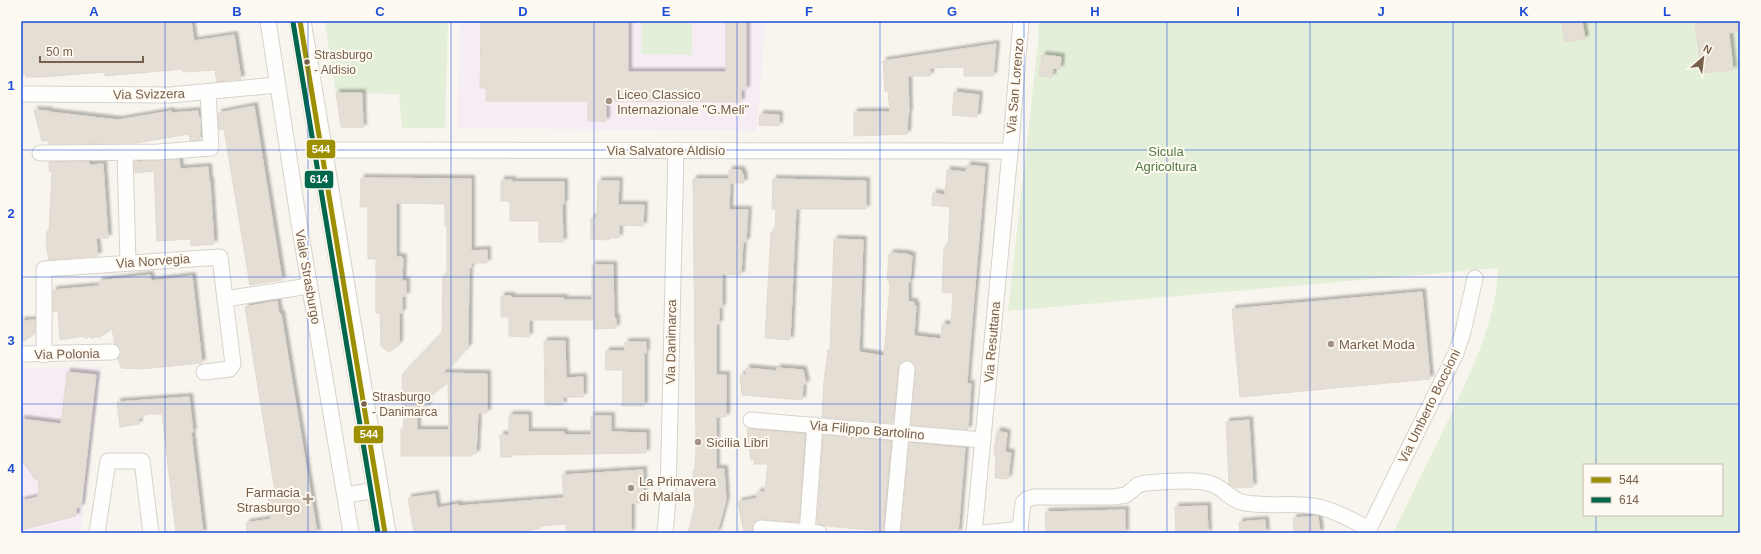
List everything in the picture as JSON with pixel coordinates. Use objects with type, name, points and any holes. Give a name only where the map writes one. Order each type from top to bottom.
[{"type":"street","name":"Viale Strasburgo","points":[[268,21],[309,286],[351,533]]},
{"type":"street","points":[[300,21],[385,533]]},
{"type":"street","name":"Via San Lorenzo","points":[[1010,151],[1020,21]]},
{"type":"street","name":"Via Svizzera","points":[[21,94],[170,95],[277,85]]},
{"type":"street","points":[[40,154],[158,152],[211,148],[208,92]]},
{"type":"street","name":"Via Salvatore Aldisio","points":[[322,150],[1010,151]]},
{"type":"street","name":"Via Danimarca","points":[[665,533],[668,498],[676,150]]},
{"type":"street","name":"Via Resuttana","points":[[974,533],[1010,151]]},
{"type":"street","points":[[125,153],[128,263]]},
{"type":"street","name":"Via Norvegia","points":[[44,355],[44,269],[220,257],[225,299]]},
{"type":"street","name":"Via Umberto Boccioni","points":[[1020,531],[1023,503],[1027,499],[1034,497],[1113,497],[1126,495],[1138,485],[1145,483],[1203,481],[1222,489],[1231,498],[1245,503],[1318,507],[1335,512],[1369,529],[1456,353],[1463,332],[1475,278]]},
{"type":"street","points":[[204,372],[230,369],[233,364],[225,299],[309,286]]},
{"type":"street","name":"Via Polonia","points":[[21,354],[44,355],[112,352]]},
{"type":"street","points":[[892,533],[907,369]]},
{"type":"street","name":"Via Filippo Bartolino","points":[[751,420],[983,440]]},
{"type":"street","points":[[762,528],[811,533],[815,425]]},
{"type":"street","points":[[97,533],[108,461],[142,461],[151,533]]},
{"type":"street","points":[[344,495],[378,490]]},
{"type":"street","points":[[984,533],[1020,531]]},
{"type":"shaded area","name":"Liceo Classico Internazionale \"G.Meli\"","points":[[460,21],[765,21],[757,131],[458,128]]},
{"type":"shaded area","points":[[102,367],[81,530],[71,533],[21,533],[21,368]]},
{"type":"green space","points":[[641,21],[692,21],[692,55],[641,54]]},
{"type":"green space","name":"Sicula Agricoltura","points":[[1038,21],[1740,21],[1740,533],[1393,533],[1452,412],[1479,352],[1492,310],[1498,268],[1008,311],[1039,35]]},
{"type":"green space","points":[[448,22],[445,128],[402,128],[399,94],[336,93],[325,23]]},
{"type":"building","points":[[21,21],[191,22],[194,41],[234,35],[241,79],[217,82],[215,70],[183,72],[183,69],[105,76],[105,72],[26,77],[25,74],[21,75]]},
{"type":"building","points":[[481,21],[628,21],[628,72],[726,72],[726,21],[746,21],[746,90],[741,90],[741,102],[606,101],[606,121],[588,121],[588,101],[486,101],[486,88],[480,88]]},
{"type":"building","points":[[1561,21],[1582,21],[1585,39],[1565,42]]},
{"type":"building","points":[[1713,21],[1740,21],[1740,31],[1729,33],[1733,70],[1702,73],[1695,24]]},
{"type":"building","points":[[996,44],[993,76],[964,76],[964,67],[930,68],[930,76],[908,76],[909,113],[907,134],[854,136],[854,112],[890,112],[888,91],[885,91],[883,61]]},
{"type":"building","points":[[1042,55],[1061,57],[1060,69],[1053,68],[1052,77],[1039,76]]},
{"type":"building","points":[[954,92],[979,95],[977,117],[952,115]]},
{"type":"building","points":[[336,93],[362,93],[363,128],[341,127]]},
{"type":"building","points":[[254,106],[282,280],[250,285],[224,129],[219,130],[218,113]]},
{"type":"building","points":[[34,110],[118,120],[171,111],[171,113],[198,111],[198,117],[200,117],[200,140],[190,141],[189,134],[136,143],[49,144],[49,141],[42,141]]},
{"type":"building","points":[[760,114],[779,115],[779,126],[759,125]]},
{"type":"building","points":[[179,159],[180,169],[208,167],[214,244],[191,246],[191,239],[157,241],[154,171],[135,173],[134,162]]},
{"type":"building","points":[[49,162],[89,162],[90,165],[103,164],[108,238],[96,238],[98,256],[49,260],[46,245],[47,231],[49,232],[52,171],[49,171]]},
{"type":"building","points":[[967,165],[985,167],[967,384],[971,384],[968,430],[911,425],[916,369],[912,362],[907,360],[900,364],[898,368],[893,423],[822,417],[824,381],[828,350],[830,350],[834,239],[863,240],[859,352],[884,356],[890,284],[889,280],[887,280],[889,255],[891,253],[912,256],[910,282],[908,282],[908,302],[914,302],[914,305],[916,306],[914,336],[941,339],[942,324],[951,325],[953,293],[942,292],[944,247],[948,247],[950,207],[932,205],[933,193],[945,195],[947,170],[966,172]]},
{"type":"building","points":[[729,170],[741,170],[744,183],[730,183],[729,210],[748,210],[746,242],[743,242],[741,275],[722,274],[722,308],[719,307],[719,324],[716,324],[716,375],[726,375],[726,417],[716,417],[716,469],[724,469],[726,500],[717,533],[688,533],[695,505],[693,471],[695,470],[696,447],[693,179],[729,179]]},
{"type":"building","points":[[361,178],[471,179],[471,251],[487,250],[487,263],[471,263],[471,268],[469,268],[468,347],[443,373],[487,374],[487,413],[478,413],[476,454],[472,454],[472,456],[401,456],[401,429],[404,430],[402,375],[442,334],[443,276],[447,276],[447,226],[445,226],[445,204],[396,203],[396,257],[402,257],[403,259],[402,281],[406,281],[406,296],[402,296],[402,313],[399,313],[399,344],[389,352],[381,346],[380,313],[376,313],[376,259],[368,259],[368,207],[360,207]],"holes":[[[448,382],[449,430],[417,430],[417,408],[427,408],[427,398]]]},
{"type":"building","points":[[773,179],[866,181],[866,209],[796,209],[790,340],[765,338],[771,232],[775,232],[776,209],[772,209]]},
{"type":"building","points":[[501,180],[512,180],[512,182],[564,182],[564,204],[562,204],[563,242],[539,242],[539,221],[510,221],[510,201],[501,201]]},
{"type":"building","points":[[598,181],[619,181],[618,205],[644,205],[643,226],[619,225],[619,238],[609,238],[609,240],[591,239],[591,218],[597,218]]},
{"type":"building","points":[[592,265],[613,265],[614,318],[616,318],[616,328],[594,329],[594,320],[529,320],[529,337],[509,336],[509,317],[501,317],[501,296],[511,296],[512,298],[564,298],[564,300],[592,300]]},
{"type":"building","points":[[150,275],[151,281],[192,276],[202,363],[142,369],[121,368],[118,358],[121,351],[115,344],[112,329],[98,338],[97,336],[92,339],[90,336],[86,339],[84,336],[60,340],[58,311],[53,312],[53,290],[99,286],[99,281]]},
{"type":"building","name":"Market Moda","points":[[1422,292],[1430,379],[1240,397],[1232,309]]},
{"type":"building","points":[[277,301],[279,314],[281,314],[317,533],[247,533],[246,523],[271,519],[268,500],[276,498],[245,307]]},
{"type":"building","points":[[35,320],[35,333],[21,343],[21,321]]},
{"type":"building","points":[[544,341],[565,341],[566,378],[583,377],[583,397],[563,397],[563,405],[545,405]]},
{"type":"building","points":[[625,342],[646,342],[646,353],[644,353],[644,406],[622,406],[623,370],[605,370],[606,351],[625,351]]},
{"type":"building","points":[[746,368],[777,371],[777,368],[803,370],[806,384],[803,384],[802,400],[742,395],[740,375],[746,375]]},
{"type":"building","points":[[67,372],[96,375],[81,507],[76,508],[76,516],[21,530],[21,501],[38,497],[39,482],[34,478],[21,459],[21,419],[61,424]]},
{"type":"building","points":[[189,397],[193,432],[191,432],[203,533],[176,533],[162,414],[146,414],[138,420],[139,424],[120,427],[117,402]]},
{"type":"building","points":[[509,415],[528,415],[528,432],[564,432],[564,435],[591,435],[591,416],[611,416],[611,432],[646,433],[646,453],[512,455],[512,457],[501,457],[500,435],[509,435]]},
{"type":"building","points":[[1249,420],[1253,487],[1235,488],[1229,484],[1226,422]]},
{"type":"building","points":[[747,429],[805,434],[799,522],[758,520],[752,527],[754,533],[744,533],[738,502],[757,498],[757,492],[765,492],[768,464],[754,464],[755,460],[751,460]]},
{"type":"building","points":[[997,431],[1007,433],[1005,452],[1011,453],[1008,479],[995,478],[996,460],[994,451]]},
{"type":"building","points":[[823,435],[891,441],[883,531],[817,524]]},
{"type":"building","points":[[909,443],[965,448],[958,533],[901,533]]},
{"type":"building","points":[[643,470],[643,503],[631,503],[631,533],[566,533],[566,524],[539,526],[539,529],[528,530],[529,533],[467,533],[467,531],[414,533],[408,498],[435,494],[437,508],[458,504],[458,506],[564,498],[562,475]]},
{"type":"building","points":[[1207,506],[1208,533],[1176,533],[1175,507]]},
{"type":"building","points":[[1125,510],[1125,533],[1046,533],[1045,512]]},
{"type":"building","points":[[1318,516],[1320,533],[1294,533],[1293,518]]},
{"type":"building","points":[[1265,520],[1266,533],[1240,533],[1239,522]]},
{"type":"transit line","name":"544","points":[[300,21],[385,533]]},
{"type":"transit line","name":"614","points":[[293,22],[378,533]]},
{"type":"place","name":"Strasburgo - Aldisio","points":[[307,62]]},
{"type":"place","name":"Liceo Classico Internazionale \"G.Meli\"","points":[[609,101]]},
{"type":"place","name":"Market Moda","points":[[1331,344]]},
{"type":"place","name":"Strasburgo - Danimarca","points":[[364,404]]},
{"type":"place","name":"Sicilia Libri","points":[[698,442]]},
{"type":"place","name":"La Primavera di Malala","points":[[631,488]]},
{"type":"place","name":"Farmacia Strasburgo","points":[[308,499]]}]
